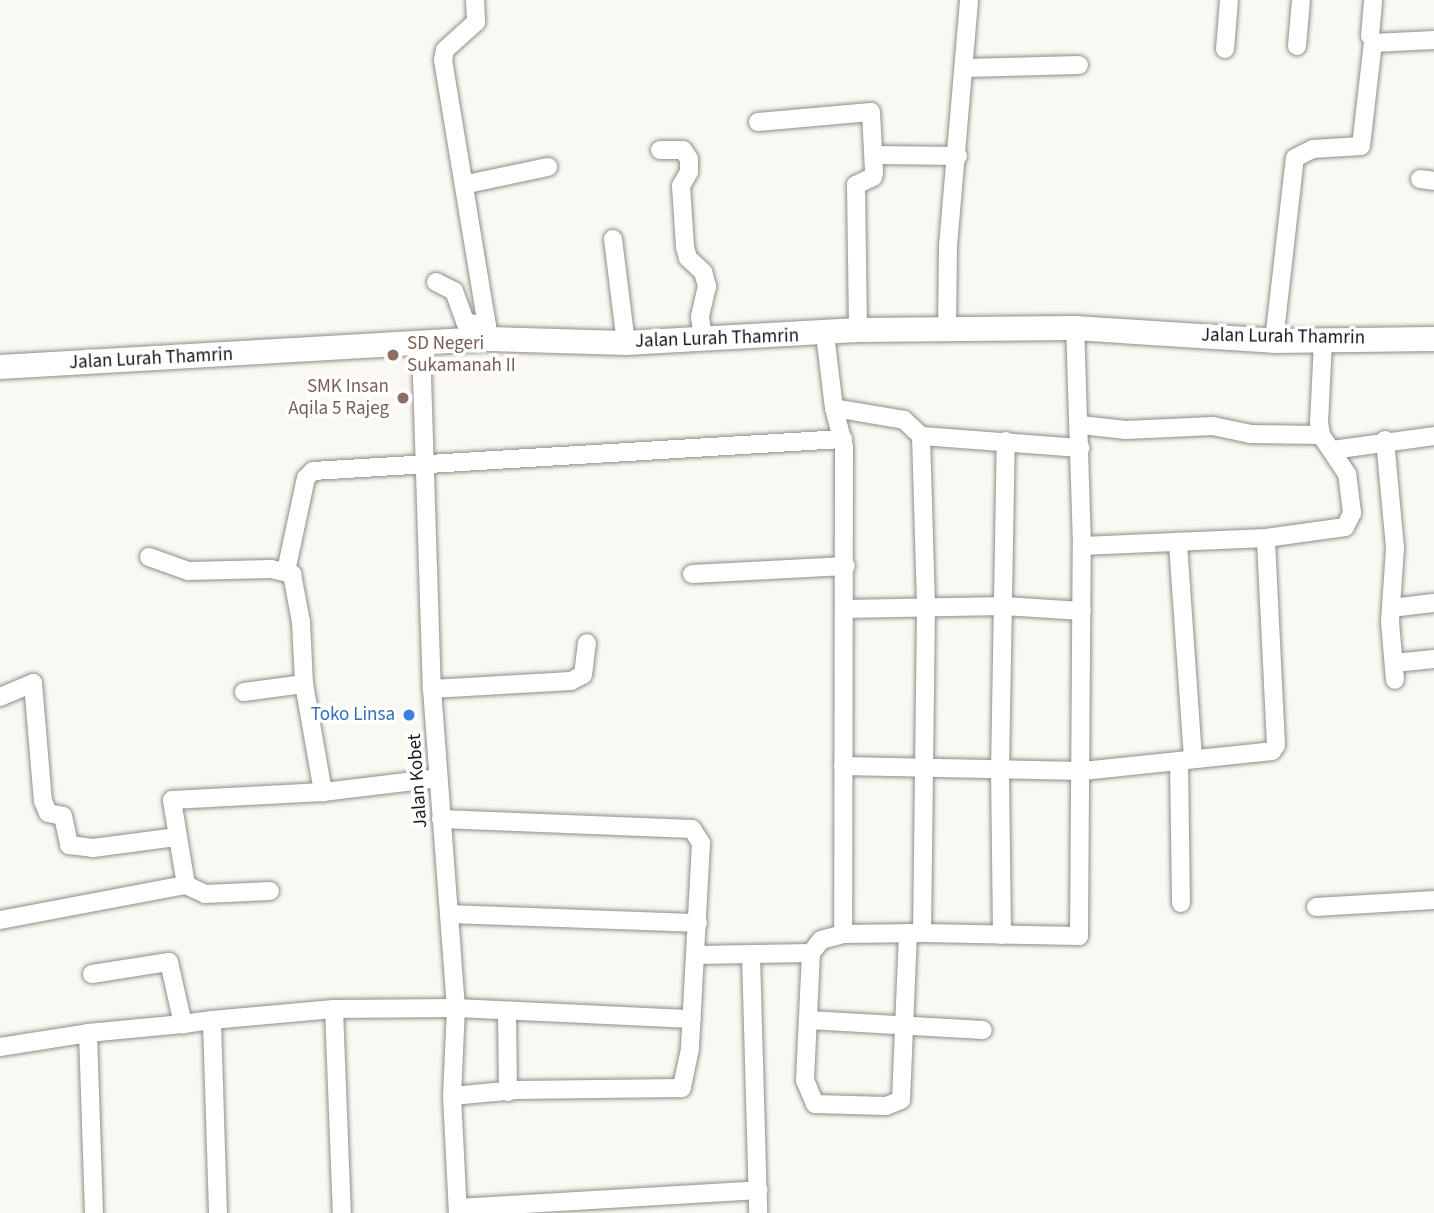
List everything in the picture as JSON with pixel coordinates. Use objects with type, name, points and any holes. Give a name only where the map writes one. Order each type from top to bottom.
[{"type":"street","points":[[475,0],[476,22],[445,50],[443,60],[467,184],[487,332]]},
{"type":"street","points":[[947,330],[948,246],[970,0]]},
{"type":"street","points":[[1225,48],[1229,0]]},
{"type":"street","points":[[1297,46],[1301,0]]},
{"type":"street","points":[[1370,36],[1373,0]]},
{"type":"street","points":[[1274,341],[1295,158],[1314,149],[1361,146],[1373,43],[1434,40]]},
{"type":"street","points":[[965,68],[1079,65]]},
{"type":"street","points":[[758,121],[866,110],[873,116],[873,177],[856,185],[858,330]]},
{"type":"street","points":[[660,150],[683,150],[689,159],[689,172],[681,186],[682,207],[688,257],[703,272],[707,286],[700,317],[702,338]]},
{"type":"street","points":[[875,155],[958,156]]},
{"type":"street","points":[[467,184],[548,167]]},
{"type":"street","points":[[612,239],[626,342]]},
{"type":"street","points":[[436,282],[454,291],[465,322],[487,332]]},
{"type":"street","points":[[921,436],[926,608],[922,769],[915,933],[905,1027],[901,1100],[886,1106],[823,1106],[809,1098],[805,1080],[811,953],[821,940],[843,934],[915,933],[1079,936],[1083,771],[1082,545],[1081,448],[1075,328]]},
{"type":"street","name":"Jalan Lurah Thamrin","points":[[0,367],[421,345],[487,332],[626,342],[825,334],[858,330],[1075,328],[1274,341],[1434,339]]},
{"type":"street","points":[[825,334],[834,408],[843,439],[846,566],[843,934]]},
{"type":"street","points":[[1082,545],[1178,544],[1266,538],[1327,532],[1350,522],[1347,474],[1321,435],[1323,340]]},
{"type":"street","name":"Jalan Kobet","points":[[421,345],[432,689],[456,1008],[452,1096],[458,1210]]},
{"type":"street","points":[[834,408],[904,420],[921,436],[1081,448]]},
{"type":"street","points":[[1080,425],[1126,430],[1213,426],[1250,434],[1321,435]]},
{"type":"street","points":[[1332,450],[1385,440],[1434,436]]},
{"type":"street","points":[[286,570],[308,474],[843,439]]},
{"type":"street","points":[[1385,440],[1395,548],[1391,608],[1395,671],[1434,659]]},
{"type":"street","points":[[1002,935],[1000,771],[1006,441]]},
{"type":"street","points":[[843,766],[1083,771],[1265,754],[1276,748],[1266,538]]},
{"type":"street","points":[[1178,544],[1186,760],[1181,903]]},
{"type":"street","points":[[149,557],[188,571],[286,570],[292,574],[298,595],[304,684],[323,792]]},
{"type":"street","points":[[692,574],[846,566]]},
{"type":"street","points":[[1391,608],[1434,603]]},
{"type":"street","points":[[845,609],[1004,606],[1082,611]]},
{"type":"street","points":[[432,689],[572,681],[583,675],[587,643]]},
{"type":"street","points":[[0,697],[33,683],[43,801],[48,813],[63,816],[69,845],[93,848],[177,837]]},
{"type":"street","points":[[244,692],[304,684]]},
{"type":"street","points":[[186,885],[172,800],[323,792],[438,778]]},
{"type":"street","points":[[442,819],[697,831],[701,843],[692,1019],[682,1088],[452,1096]]},
{"type":"street","points":[[0,920],[186,885],[205,894],[270,891]]},
{"type":"street","points":[[1316,907],[1434,900]]},
{"type":"street","points":[[451,914],[698,923]]},
{"type":"street","points":[[696,955],[811,953]]},
{"type":"street","points":[[751,956],[758,1213]]},
{"type":"street","points":[[92,974],[169,962],[183,1024]]},
{"type":"street","points":[[0,1046],[88,1033],[334,1009],[456,1008],[692,1019]]},
{"type":"street","points":[[334,1009],[342,1213]]},
{"type":"street","points":[[508,1011],[508,1092]]},
{"type":"street","points":[[212,1020],[218,1213]]},
{"type":"street","points":[[809,1020],[983,1030]]},
{"type":"street","points":[[88,1033],[94,1213]]},
{"type":"street","points":[[458,1210],[758,1189]]},
{"type":"place","name":"SD Negeri Sukamanah II","points":[[393,355]]},
{"type":"place","name":"SMK Insan Aqila 5 Rajeg","points":[[403,398]]},
{"type":"place","name":"Toko Linsa","points":[[409,715]]}]
